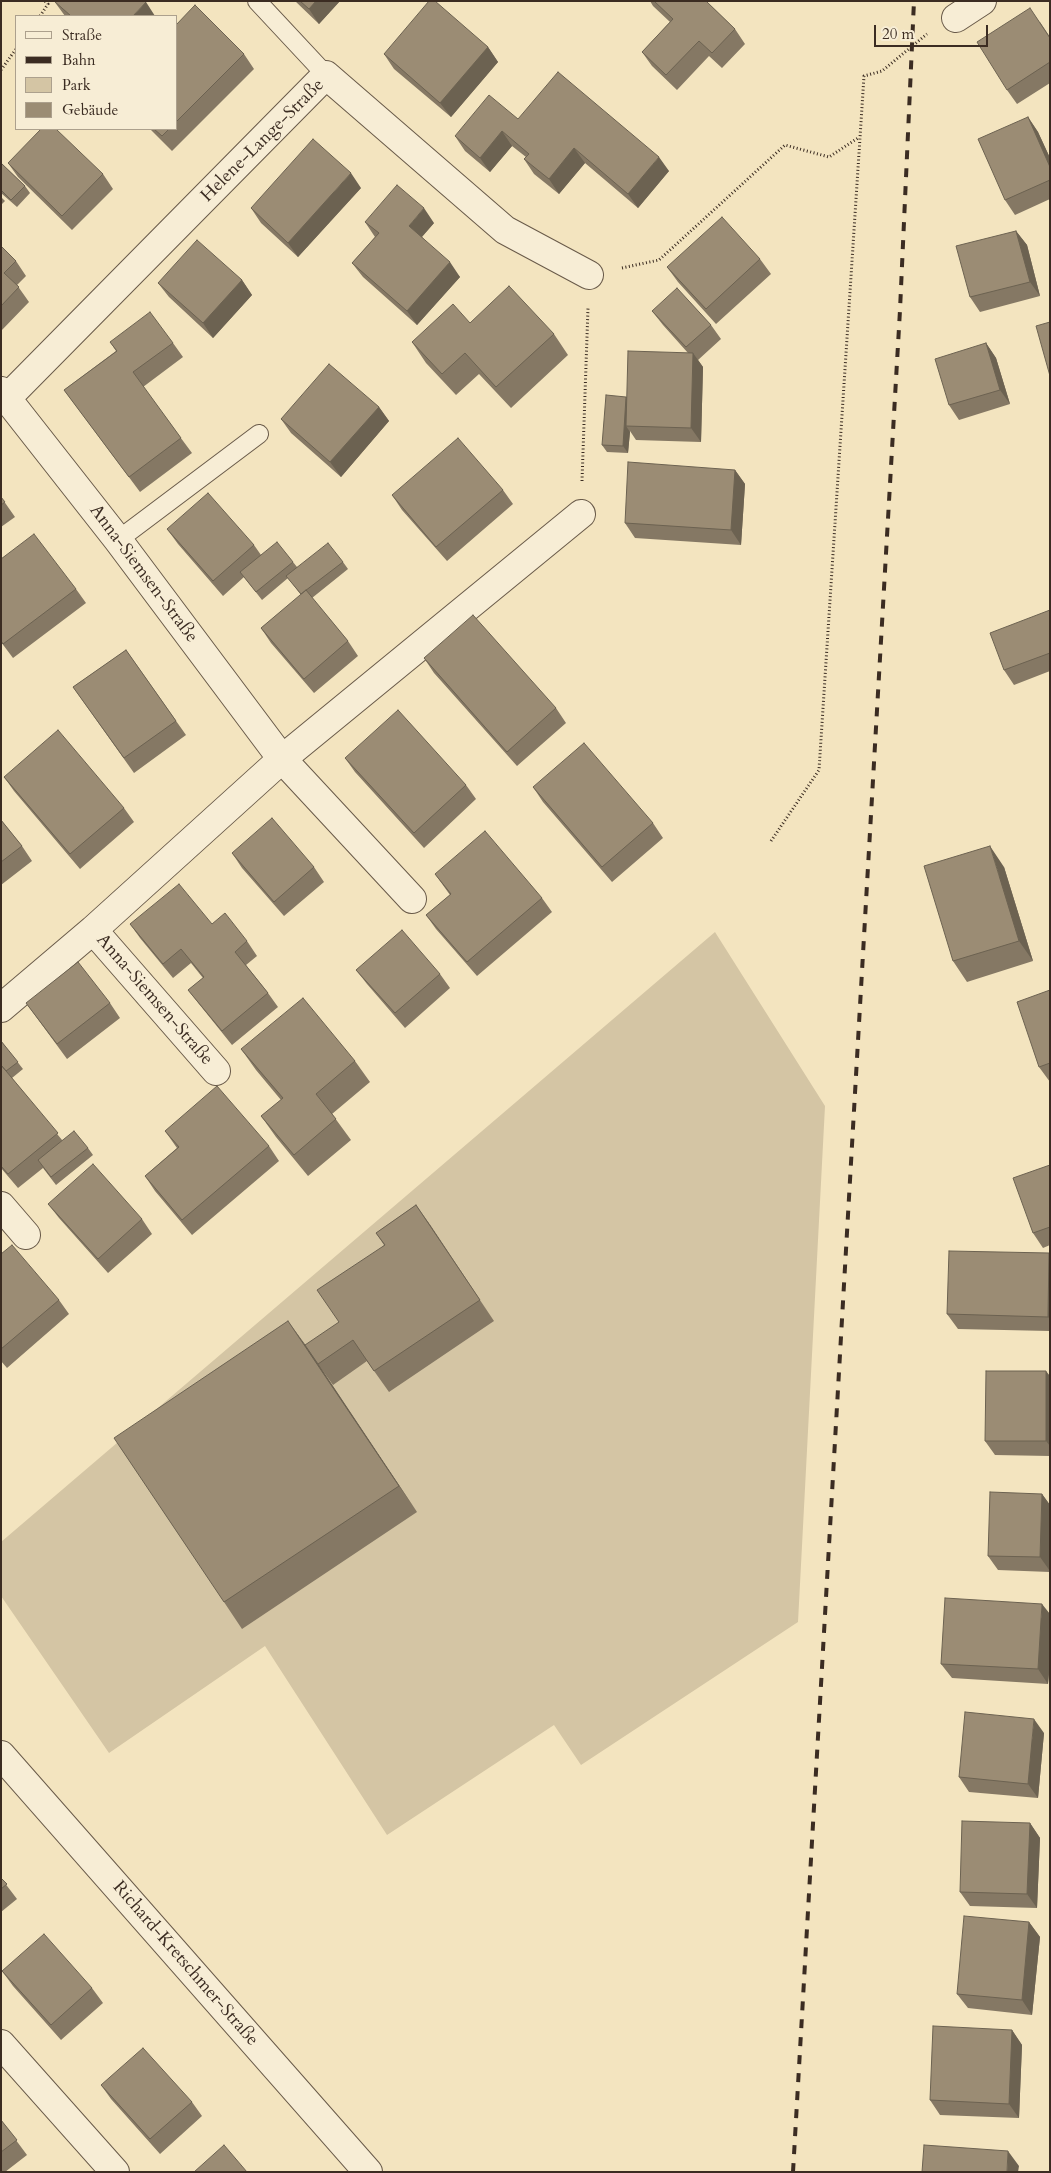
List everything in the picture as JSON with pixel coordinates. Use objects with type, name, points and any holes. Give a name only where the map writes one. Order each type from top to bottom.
[{"type":"street","points":[[956,18],[982,1]]},
{"type":"street","name":"Helene-Lange-Straße","points":[[5,394],[326,75],[505,230],[589,275]]},
{"type":"street","name":"Anna-Siemsen-Straße","points":[[5,394],[118,540],[282,759],[412,899]]},
{"type":"street","name":"Anna-Siemsen-Straße","points":[[1,1008],[93,930],[282,759],[581,514]]},
{"type":"street","name":"Anna-Siemsen-Straße","points":[[93,930],[216,1071]]},
{"type":"street","points":[[1,1206],[26,1235]]},
{"type":"street","name":"Richard-Kretschmer-Straße","points":[[1,1756],[368,2172]]},
{"type":"street","points":[[1,2044],[115,2172]]},
{"type":"lane","points":[[257,1],[326,75]]},
{"type":"lane","points":[[118,540],[258,434]]},
{"type":"path","points":[[41,15],[48,4],[45,1]]},
{"type":"path","points":[[772,840],[818,770],[864,76],[882,71],[935,28],[956,18]]},
{"type":"path","points":[[1,70],[15,50]]},
{"type":"path","points":[[581,514],[589,275],[659,260],[785,145],[829,157],[859,137]]},
{"type":"green space","points":[[715,932],[825,1106],[798,1622],[581,1765],[554,1725],[387,1835],[265,1646],[109,1753],[1,1596],[1,1542]]},
{"type":"building","points":[[54,1],[146,2],[134,15],[70,15]]},
{"type":"building","points":[[300,1],[316,1],[309,9]]},
{"type":"building","points":[[429,1],[435,1],[488,47],[440,103],[384,54]]},
{"type":"building","points":[[654,1],[706,1],[735,29],[712,53],[699,41],[666,75],[642,52],[673,19]]},
{"type":"building","points":[[195,5],[244,54],[178,120],[178,23]]},
{"type":"building","points":[[1030,8],[1050,38],[1050,62],[1007,90],[977,42]]},
{"type":"building","points":[[558,72],[659,157],[628,194],[574,148],[549,179],[524,159],[529,154],[502,131],[480,158],[455,136],[489,95],[518,119]]},
{"type":"building","points":[[1028,117],[1050,167],[1050,180],[1005,200],[978,139]]},
{"type":"building","points":[[40,130],[57,130],[103,174],[62,216],[8,163]]},
{"type":"building","points":[[155,130],[168,130],[162,136]]},
{"type":"building","points":[[313,139],[351,173],[288,243],[251,208]]},
{"type":"building","points":[[1,163],[25,186],[11,200],[1,190]]},
{"type":"building","points":[[397,185],[424,208],[409,226],[450,262],[407,311],[352,263],[379,233],[365,222]]},
{"type":"building","points":[[722,217],[760,259],[706,309],[667,267]]},
{"type":"building","points":[[1016,231],[1030,282],[970,297],[956,246]]},
{"type":"building","points":[[197,240],[242,280],[203,323],[158,283]]},
{"type":"building","points":[[1,246],[16,261],[4,273],[19,287],[1,306]]},
{"type":"building","points":[[509,286],[554,334],[496,387],[465,353],[442,374],[412,342],[453,304],[470,323]]},
{"type":"building","points":[[677,288],[711,325],[686,347],[652,311]]},
{"type":"building","points":[[150,312],[173,343],[133,372],[181,438],[129,477],[64,390],[117,351],[110,342]]},
{"type":"building","points":[[1050,322],[1050,376],[1036,326]]},
{"type":"building","points":[[986,343],[1000,390],[949,405],[935,359]]},
{"type":"building","points":[[628,351],[693,353],[691,428],[626,426]]},
{"type":"building","points":[[329,364],[379,407],[330,462],[281,419]]},
{"type":"building","points":[[606,395],[626,397],[623,446],[602,445]]},
{"type":"building","points":[[458,438],[503,490],[436,547],[392,495]]},
{"type":"building","points":[[628,462],[735,470],[731,530],[625,523]]},
{"type":"building","points":[[208,493],[254,545],[213,581],[167,529]]},
{"type":"building","points":[[1,497],[5,502],[1,505]]},
{"type":"building","points":[[34,534],[76,589],[3,644],[1,641],[1,559]]},
{"type":"building","points":[[277,542],[293,562],[256,592],[240,572]]},
{"type":"building","points":[[328,543],[343,562],[301,594],[286,576]]},
{"type":"building","points":[[306,590],[348,641],[304,679],[261,628]]},
{"type":"building","points":[[1050,610],[1050,653],[1004,670],[990,633]]},
{"type":"building","points":[[473,615],[556,708],[507,752],[424,658]]},
{"type":"building","points":[[126,650],[176,721],[124,758],[73,687]]},
{"type":"building","points":[[398,710],[466,785],[414,833],[345,758]]},
{"type":"building","points":[[58,730],[124,808],[70,854],[4,777]]},
{"type":"building","points":[[584,743],[653,823],[602,867],[533,787]]},
{"type":"building","points":[[272,818],[314,867],[274,902],[232,853]]},
{"type":"building","points":[[1,820],[22,846],[1,862]]},
{"type":"building","points":[[485,831],[542,898],[467,962],[426,915],[451,894],[435,874]]},
{"type":"building","points":[[990,846],[1019,941],[953,961],[924,866]]},
{"type":"building","points":[[179,884],[212,924],[225,913],[247,941],[235,952],[268,993],[222,1031],[188,990],[204,977],[181,949],[163,964],[130,924]]},
{"type":"building","points":[[402,930],[440,974],[395,1013],[356,970]]},
{"type":"building","points":[[78,962],[110,1003],[57,1044],[26,1003]]},
{"type":"building","points":[[1050,990],[1050,1063],[1039,1067],[1017,1002]]},
{"type":"building","points":[[303,998],[355,1061],[316,1094],[336,1119],[294,1155],[261,1116],[283,1098],[241,1049]]},
{"type":"building","points":[[1,1041],[18,1062],[6,1071],[1,1065]]},
{"type":"building","points":[[1,1065],[58,1133],[8,1174],[1,1166]]},
{"type":"building","points":[[217,1086],[269,1146],[182,1220],[145,1176],[179,1147],[165,1131]]},
{"type":"building","points":[[74,1131],[88,1148],[51,1177],[38,1160]]},
{"type":"building","points":[[93,1164],[142,1219],[98,1259],[48,1204]]},
{"type":"building","points":[[1050,1165],[1050,1227],[1033,1233],[1013,1178]]},
{"type":"building","points":[[416,1205],[480,1300],[374,1371],[353,1340],[318,1364],[305,1345],[339,1322],[317,1290],[385,1245],[376,1233]]},
{"type":"building","points":[[12,1245],[59,1300],[1,1349],[1,1254]]},
{"type":"building","points":[[949,1251],[1049,1253],[1048,1317],[947,1314]]},
{"type":"building","points":[[288,1321],[399,1486],[224,1602],[114,1438]]},
{"type":"building","points":[[986,1371],[1046,1371],[1046,1441],[985,1441]]},
{"type":"building","points":[[990,1492],[1042,1494],[1040,1557],[988,1556]]},
{"type":"building","points":[[945,1598],[1042,1604],[1038,1669],[941,1664]]},
{"type":"building","points":[[965,1712],[1034,1719],[1028,1784],[959,1777]]},
{"type":"building","points":[[962,1821],[1030,1823],[1027,1894],[960,1892]]},
{"type":"building","points":[[1,1878],[7,1884],[1,1889]]},
{"type":"building","points":[[964,1916],[1029,1922],[1022,2000],[957,1994]]},
{"type":"building","points":[[44,1934],[92,1988],[51,2025],[2,1971]]},
{"type":"building","points":[[933,2026],[1012,2030],[1009,2104],[930,2100]]},
{"type":"building","points":[[143,2048],[192,2102],[150,2139],[101,2085]]},
{"type":"building","points":[[1,2120],[17,2140],[1,2152]]},
{"type":"building","points":[[224,2145],[247,2172],[194,2172]]},
{"type":"building","points":[[924,2145],[1008,2151],[1007,2172],[922,2172]]},
{"type":"railway","points":[[793,2172],[900,310],[914,1]]}]
